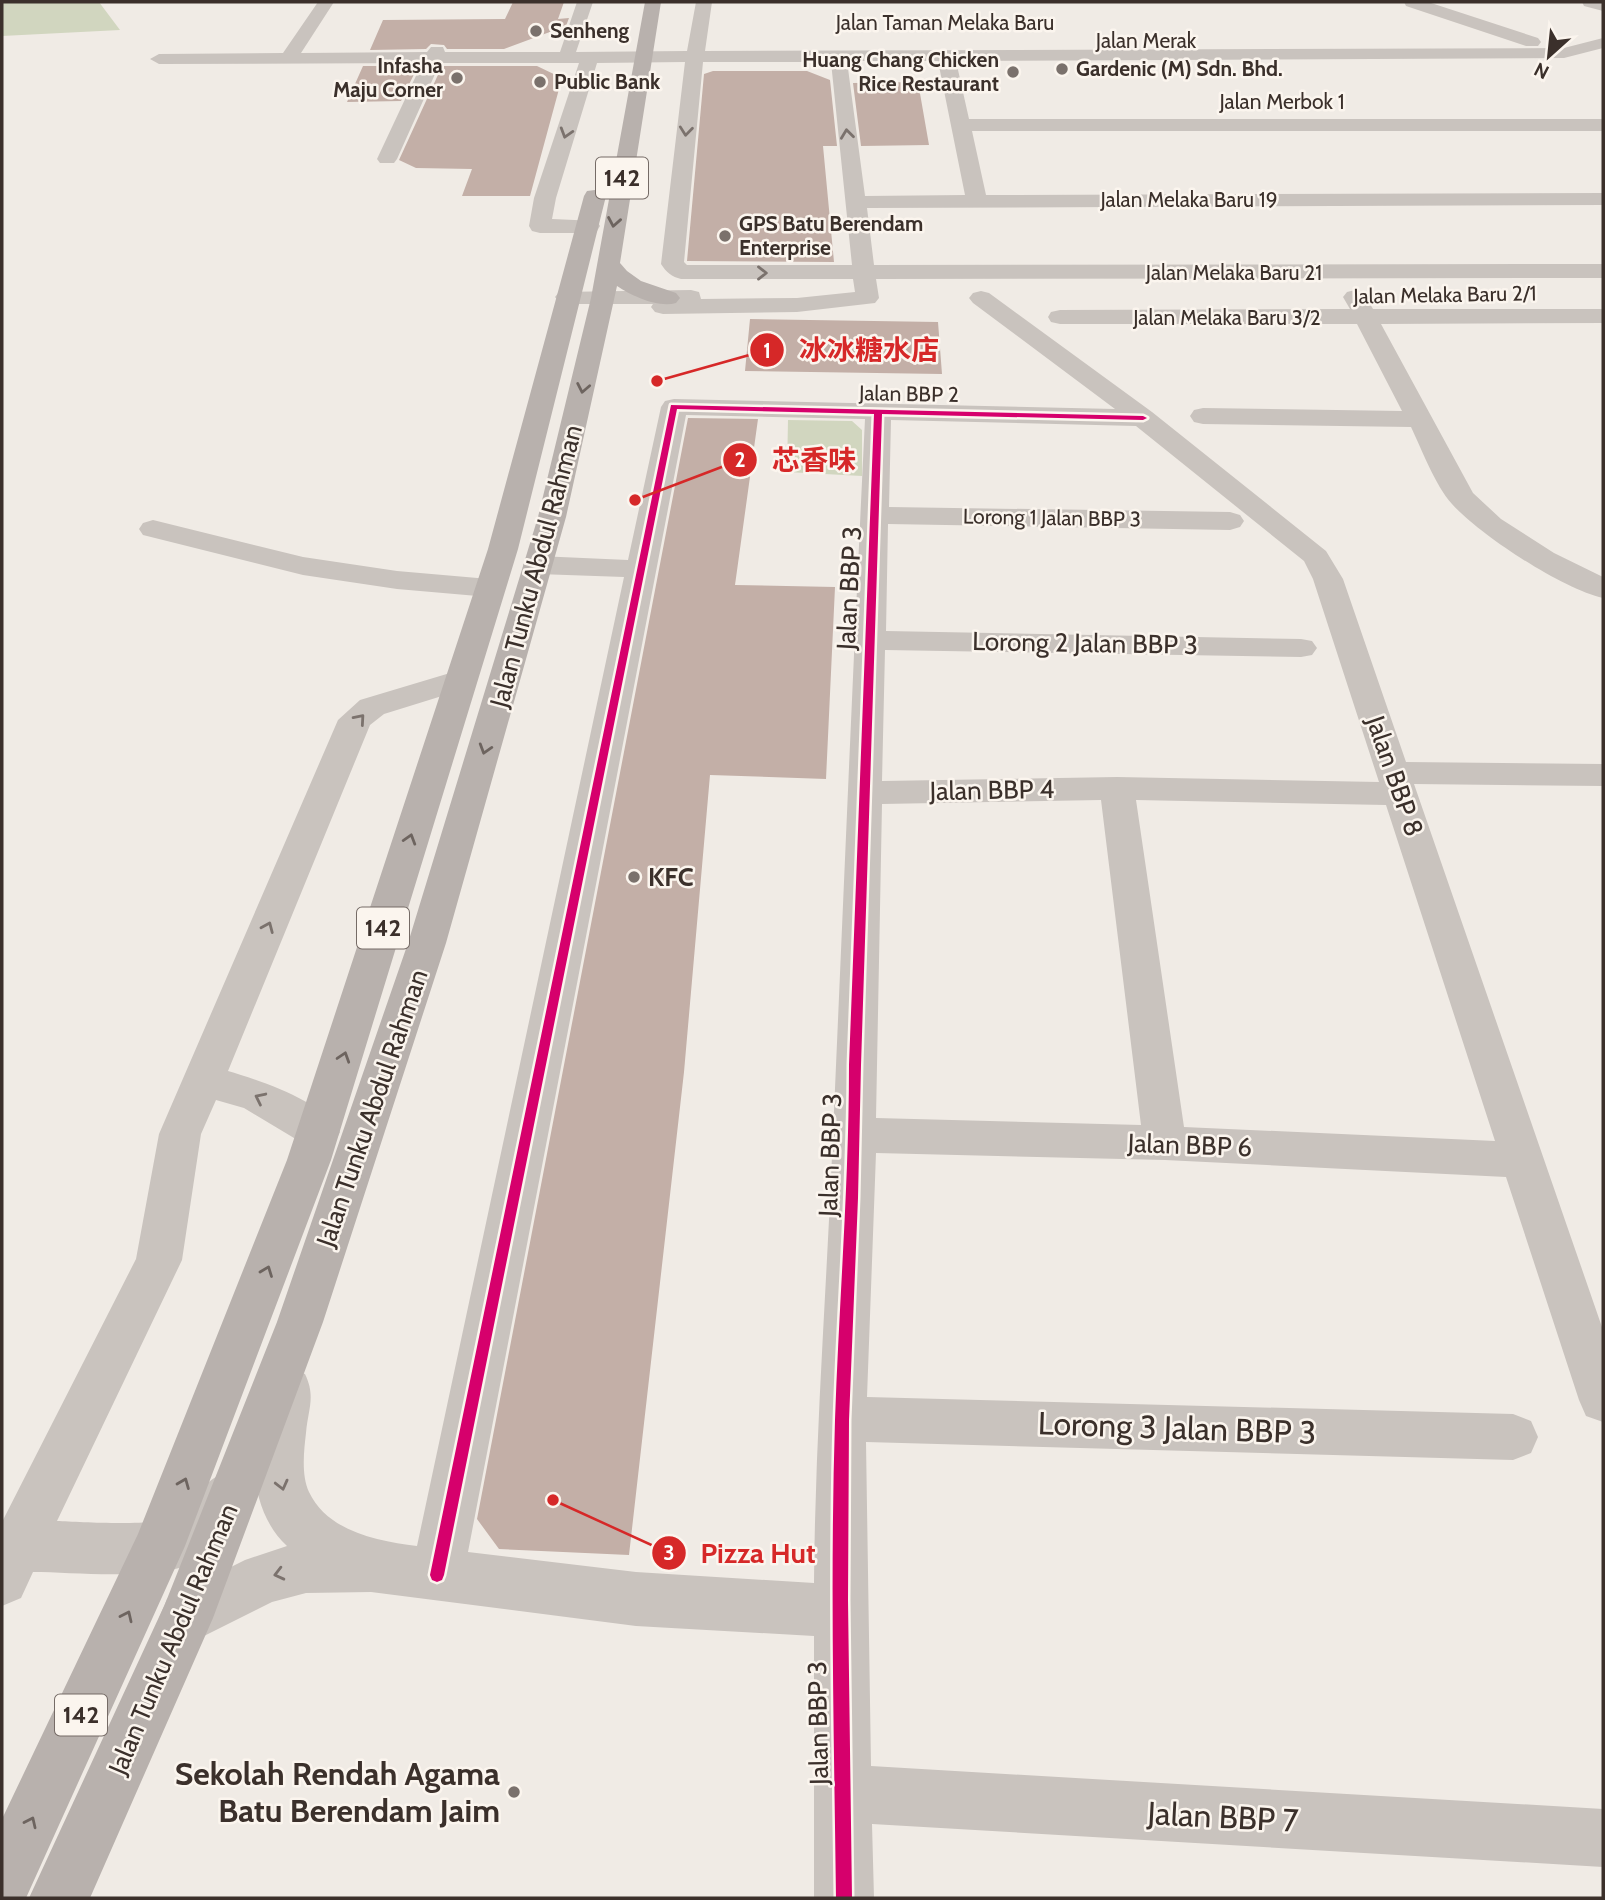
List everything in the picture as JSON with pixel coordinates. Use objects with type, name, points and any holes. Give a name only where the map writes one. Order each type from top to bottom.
[{"type":"main road","name":"Jalan Tunku Abdul Rahman","points":[[2,1884],[159,1546],[319,1132],[489,588],[588,309],[608,261],[653,2]]},
{"type":"main road","points":[[616,81],[621,49]]},
{"type":"main road","name":"Jalan Tunku Abdul Rahman","points":[[60,1898],[186,1618],[300,1322],[427,943],[538,565],[580,400],[588,309],[589,226],[599,177]]},
{"type":"main road","points":[[608,261],[619,279],[631,286],[668,298]]},
{"type":"street","points":[[294,51],[326,2]]},
{"type":"street","points":[[570,46],[586,2]]},
{"type":"street","points":[[704,2],[695,55],[672,264],[675,269],[691,274],[874,290]]},
{"type":"street","points":[[1412,2],[1564,53],[1603,43]]},
{"type":"street","points":[[1590,2],[1603,6]]},
{"type":"street","points":[[188,41],[434,60],[587,63],[621,49]]},
{"type":"street","points":[[1201,54],[1530,42]]},
{"type":"street","points":[[358,69],[570,46]]},
{"type":"street","points":[[157,56],[570,46],[621,49],[644,55],[695,55]]},
{"type":"street","name":"Jalan Taman Melaka Baru","points":[[695,55],[1056,50]]},
{"type":"street","name":"Jalan Merak","points":[[695,55],[839,63],[1201,54],[1564,53],[1598,64],[1201,54],[1056,50],[946,59],[695,55]]},
{"type":"street","points":[[946,59],[976,201]]},
{"type":"street","points":[[387,159],[434,60]]},
{"type":"street","points":[[587,63],[545,198],[540,226],[589,226]]},
{"type":"street","points":[[839,63],[855,202],[874,290]]},
{"type":"street","name":"Jalan Merbok 1","points":[[960,125],[1603,125]]},
{"type":"street","name":"Jalan Melaka Baru 19","points":[[855,202],[1603,199]]},
{"type":"street","name":"Jalan Melaka Baru 21","points":[[874,290],[1603,271]]},
{"type":"street","points":[[588,309],[668,298],[874,290]]},
{"type":"street","points":[[588,309],[617,315],[650,307],[797,305],[874,290]]},
{"type":"street","name":"Jalan Melaka Baru 2/1","points":[[1360,307],[1603,293]]},
{"type":"street","name":"Jalan BBP 8","points":[[1023,297],[970,298],[1143,418],[1316,557],[1328,579],[1524,1160],[1592,1330],[1603,1400]]},
{"type":"street","name":"Jalan Melaka Baru 3/2","points":[[1055,307],[1360,307],[1603,316]]},
{"type":"street","points":[[1360,307],[1461,498],[1491,525],[1544,559],[1603,589]]},
{"type":"street","name":"Jalan BBP 2","points":[[641,569],[674,407],[1143,418]]},
{"type":"street","name":"Jalan BBP 3","points":[[844,1898],[838,1611],[842,1419],[856,1135],[855,1065],[867,793],[869,640],[878,413]]},
{"type":"street","points":[[1203,416],[1419,419]]},
{"type":"street","name":"Lorong 1 Jalan BBP 3","points":[[875,515],[1230,521]]},
{"type":"street","points":[[153,529],[303,566],[397,580],[489,588]]},
{"type":"street","points":[[437,1575],[641,569],[538,565]]},
{"type":"street","name":"Lorong 2 Jalan BBP 3","points":[[869,640],[1301,648]]},
{"type":"street","points":[[7,1557],[159,1260],[180,1134],[355,720],[372,707],[460,680]]},
{"type":"street","name":"Jalan BBP 4","points":[[867,793],[1398,783],[1603,775]]},
{"type":"street","points":[[1116,788],[1165,1143]]},
{"type":"street","points":[[203,1081],[256,1095],[319,1132]]},
{"type":"street","name":"Jalan BBP 6","points":[[856,1135],[1165,1143],[1524,1160]]},
{"type":"street","points":[[300,1322],[277,1450],[280,1485],[293,1515],[317,1538],[370,1566]]},
{"type":"street","name":"Lorong 3 Jalan BBP 3","points":[[842,1419],[1513,1437]]},
{"type":"street","points":[[7,1557],[159,1546],[189,1539],[209,1521],[242,1471]]},
{"type":"street","points":[[186,1618],[264,1578],[306,1567],[370,1566],[636,1599],[838,1611]]},
{"type":"street","name":"Jalan BBP 7","points":[[843,1793],[1603,1838]]},
{"type":"green space","points":[[2,2],[99,2],[120,30],[2,36]]},
{"type":"green space","points":[[788,420],[852,421],[862,430],[862,476],[787,472]]},
{"type":"building","points":[[513,2],[564,2],[558,19],[569,18],[566,26],[504,49],[447,49],[444,45],[431,44],[426,49],[370,50],[383,20],[505,19]]},
{"type":"building","points":[[363,66],[418,66],[401,101],[347,102]]},
{"type":"building","points":[[442,66],[537,66],[562,78],[530,196],[462,196],[472,169],[416,168],[399,160]]},
{"type":"building","points":[[713,71],[807,71],[830,80],[837,146],[823,146],[834,262],[687,261],[704,74]]},
{"type":"building","points":[[918,82],[929,145],[861,146],[853,83]]},
{"type":"building","points":[[750,319],[938,322],[942,374],[745,371]]},
{"type":"building","points":[[688,418],[758,419],[735,585],[835,587],[826,779],[710,775],[684,1072],[629,1555],[499,1549],[477,1519]]},
{"type":"cycle path","points":[[437,1575],[674,407],[1143,418]]},
{"type":"cycle path","points":[[844,1898],[840,1600],[842,1420],[878,413]]},
{"type":"place","name":"Senheng","points":[[536,31]]},
{"type":"place","name":"Gardenic (M) Sdn. Bhd.","points":[[1062,69]]},
{"type":"place","name":"Huang Chang Chicken Rice Restaurant","points":[[1013,72]]},
{"type":"place","name":"Infasha Maju Corner","points":[[457,78]]},
{"type":"place","name":"Public Bank","points":[[540,82]]},
{"type":"place","name":"GPS Batu Berendam Enterprise","points":[[725,236]]},
{"type":"place","name":"冰冰糖水店","points":[[657,381]]},
{"type":"place","name":"芯香味","points":[[635,500]]},
{"type":"place","name":"KFC","points":[[634,877]]},
{"type":"place","name":"Pizza Hut","points":[[553,1500]]},
{"type":"place","name":"Sekolah Rendah Agama Batu Berendam Jaim","points":[[514,1792]]}]
